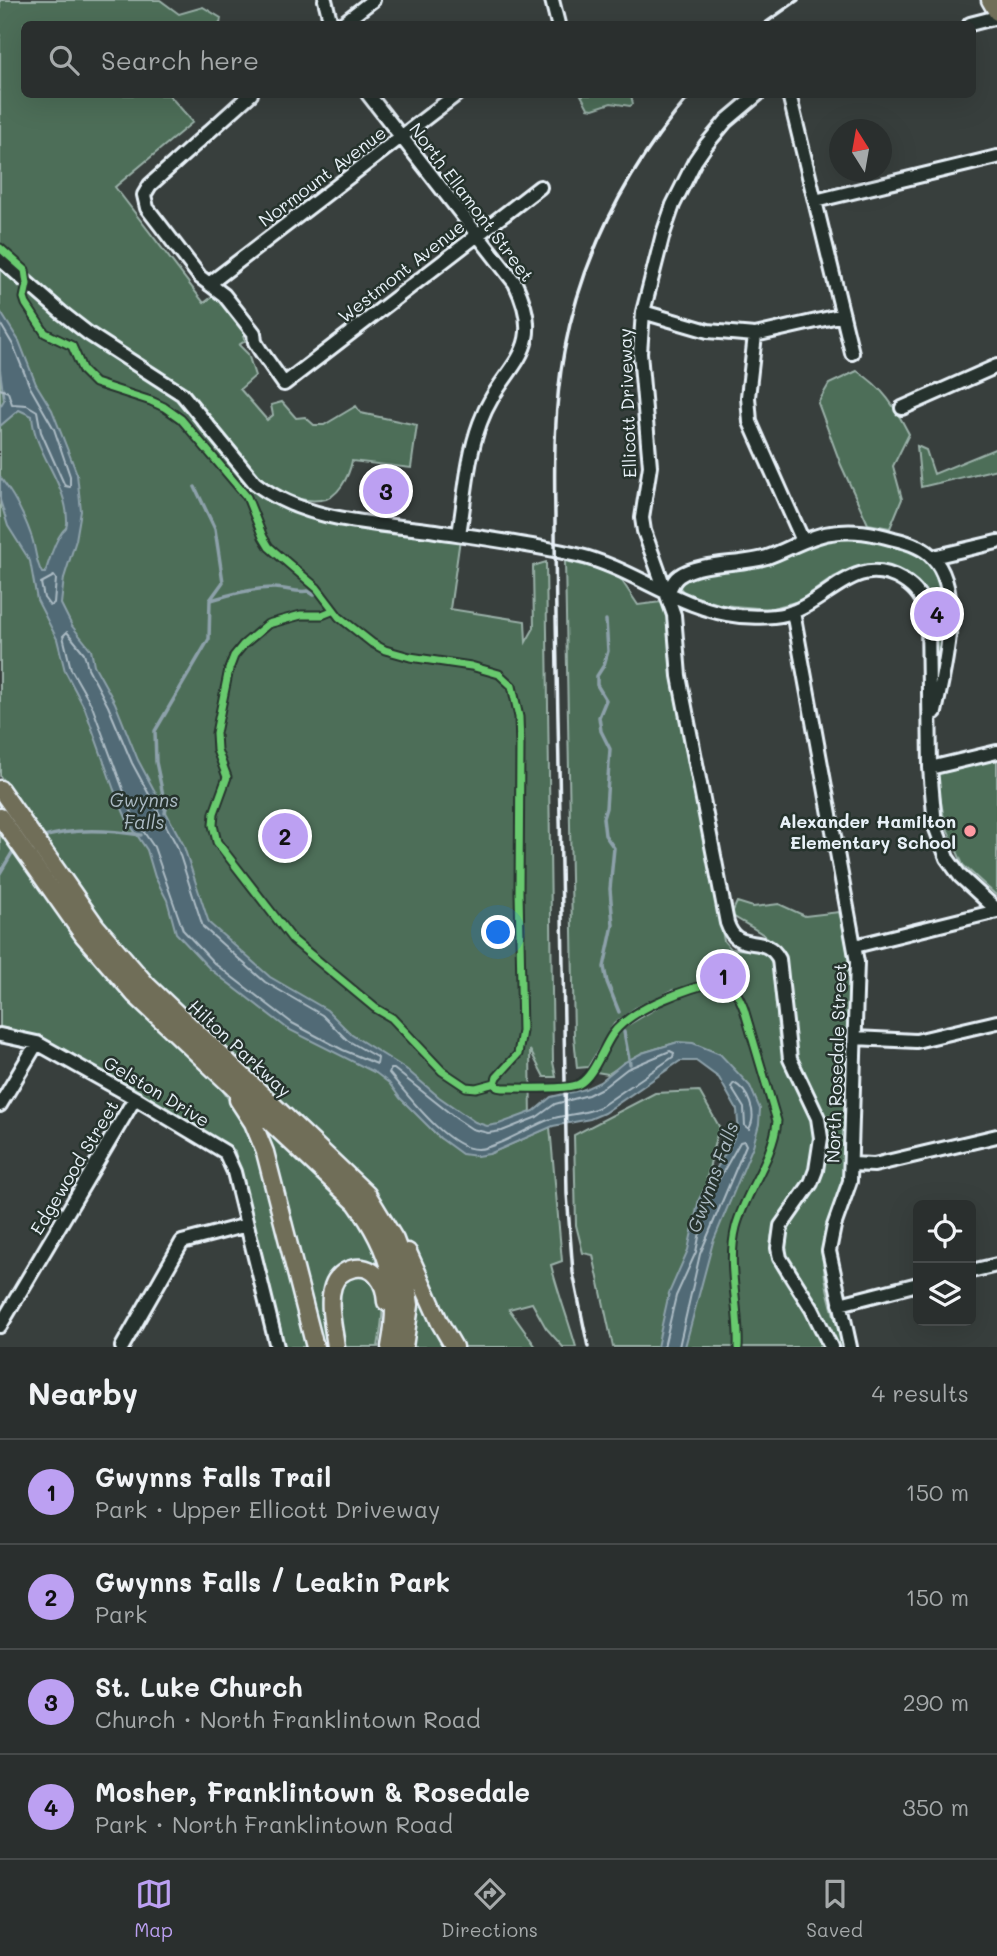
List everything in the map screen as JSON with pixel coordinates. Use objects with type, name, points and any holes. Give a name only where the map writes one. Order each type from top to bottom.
[{"type":"main road","points":[[990,0],[997,12]]},
{"type":"main road","name":"Hilton Parkway","points":[[0,789],[5,815],[55,881],[146,985],[367,1194],[396,1240],[408,1284],[410,1305],[404,1347]]},
{"type":"main road","name":"Hilton Parkway","points":[[55,881],[83,935],[135,995],[356,1203],[371,1224],[386,1256],[394,1287],[395,1304],[389,1347]]},
{"type":"main road","points":[[226,1080],[253,1123],[265,1152],[315,1347]]},
{"type":"main road","points":[[383,1217],[406,1247],[440,1323],[454,1347]]},
{"type":"main road","points":[[337,1347],[331,1306],[333,1287],[341,1274],[356,1268],[372,1272],[383,1285],[389,1347]]},
{"type":"street","points":[[325,0],[330,21]]},
{"type":"street","points":[[346,21],[373,0]]},
{"type":"street","points":[[552,0],[554,21]]},
{"type":"street","points":[[976,23],[997,18]]},
{"type":"street","points":[[209,284],[170,242],[147,208],[145,190],[247,98]]},
{"type":"street","name":"North Ellamont Street","points":[[371,98],[514,283],[526,308],[528,333],[519,359],[488,406],[475,437],[459,534]]},
{"type":"street","name":"Normount Avenue","points":[[209,284],[452,98]]},
{"type":"street","name":"Ellicott Driveway","points":[[753,98],[726,121],[695,161],[673,205],[663,234],[643,312],[640,375],[650,466],[642,518],[648,545],[674,615],[681,690],[727,923],[733,937],[738,941],[766,944],[779,959],[790,1059],[818,1118],[821,1138],[816,1170],[803,1196],[781,1226],[778,1248],[780,1258],[812,1309],[831,1347]]},
{"type":"street","points":[[790,98],[852,353]]},
{"type":"street","points":[[815,201],[997,156]]},
{"type":"street","name":"Westmont Avenue","points":[[209,284],[224,295],[254,333],[260,350],[284,384],[540,187]]},
{"type":"street","points":[[0,259],[89,334],[182,394],[255,483],[270,494],[299,508],[338,517],[541,548],[598,561],[688,603],[736,615],[767,616],[793,612],[835,585],[859,575],[885,573],[909,584],[919,593],[928,617],[930,768],[935,826],[947,859],[960,876],[997,911]]},
{"type":"street","points":[[643,312],[708,331],[755,335],[843,315]]},
{"type":"street","points":[[755,335],[748,397],[750,422],[803,541]]},
{"type":"street","points":[[902,408],[997,366]]},
{"type":"street","points":[[667,593],[674,581],[687,571],[766,557],[803,541],[832,533],[862,531],[911,544],[933,557],[947,587],[950,614],[941,684],[930,736]]},
{"type":"street","points":[[933,557],[997,542]]},
{"type":"street","name":"North Rosedale Street","points":[[793,612],[858,962],[850,1181],[834,1226],[829,1251],[850,1347]]},
{"type":"street","points":[[930,768],[997,752]]},
{"type":"street","points":[[855,946],[997,911]]},
{"type":"street","points":[[855,1038],[916,1041],[997,1022]]},
{"type":"street","name":"Gelston Drive","points":[[0,1035],[37,1043],[225,1152],[232,1165],[277,1347]]},
{"type":"street","points":[[0,1105],[37,1043]]},
{"type":"street","name":"Edgewood Street","points":[[0,1326],[135,1098]]},
{"type":"street","points":[[851,1164],[874,1165],[997,1136]]},
{"type":"street","points":[[122,1347],[182,1242],[247,1225]]},
{"type":"street","points":[[976,1270],[997,1265]]},
{"type":"street","points":[[840,1304],[913,1285]]},
{"type":"green space","points":[[0,0],[160,0],[179,14],[203,7],[221,18],[220,21],[21,21],[21,98],[172,98],[193,122],[115,187],[204,303],[221,290],[251,330],[243,336],[245,341],[239,345],[248,354],[255,376],[240,389],[267,420],[273,415],[271,405],[282,402],[296,418],[305,417],[314,425],[324,425],[356,406],[361,413],[417,425],[411,468],[352,461],[345,480],[337,491],[333,496],[321,500],[298,499],[278,490],[259,477],[243,460],[183,387],[92,329],[51,297],[0,251]]},
{"type":"green space","points":[[583,98],[632,98],[633,104],[630,106],[611,103],[588,108]]},
{"type":"green space","points":[[0,266],[62,321],[176,396],[236,471],[253,488],[273,502],[289,510],[339,521],[460,539],[450,609],[525,621],[526,642],[534,628],[533,566],[546,562],[553,1062],[556,1077],[544,1077],[530,1050],[531,1120],[470,1142],[430,1128],[440,1138],[489,1154],[550,1127],[562,1261],[551,1265],[576,1347],[563,1347],[546,1328],[532,1303],[509,1309],[536,1347],[458,1347],[400,1231],[381,1201],[274,1095],[171,1000],[120,944],[0,776]]},
{"type":"green space","points":[[857,371],[888,398],[909,434],[893,466],[902,499],[890,528],[868,524],[841,465],[818,403],[829,384]]},
{"type":"green space","points":[[917,446],[926,450],[934,474],[997,448],[997,469],[921,487]]},
{"type":"green space","points":[[839,537],[877,540],[905,548],[924,560],[936,576],[941,597],[942,622],[935,685],[931,618],[914,582],[896,571],[878,567],[850,570],[834,577],[799,601],[769,609],[722,605],[684,593],[679,586],[680,580],[690,575]]},
{"type":"green space","points":[[565,561],[596,568],[620,578],[638,605],[661,602],[665,610],[677,704],[724,941],[731,949],[760,950],[775,963],[782,1053],[813,1127],[814,1145],[810,1166],[797,1193],[777,1221],[771,1245],[779,1271],[810,1318],[824,1347],[613,1347],[593,1255],[583,1253],[576,1225],[574,1135],[655,1093],[699,1091],[720,1128],[707,1177],[726,1172],[745,1127],[742,1094],[678,1042],[642,1053],[608,1074],[596,1072],[618,1031],[675,997],[673,990],[635,1008],[614,1024],[588,1067],[577,1068],[574,1036]]},
{"type":"green space","name":"Alexander Hamilton Elementary School","points":[[997,759],[997,896],[963,865],[945,824],[936,774]]},
{"type":"green space","points":[[0,827],[219,1085],[253,1136],[309,1347],[284,1347],[235,1152],[110,1075],[33,1036],[0,1029]]},
{"type":"green space","points":[[737,902],[753,907],[779,904],[805,916],[839,912],[845,935],[851,1004],[844,1161],[840,1191],[825,1234],[823,1253],[827,1289],[843,1347],[836,1347],[788,1260],[786,1248],[789,1228],[818,1178],[827,1126],[793,1051],[786,961],[769,939],[731,915]]},
{"type":"green space","points":[[264,1125],[344,1198],[369,1233],[384,1277],[333,1272],[330,1347],[318,1347]]},
{"type":"green space","points":[[350,1274],[366,1275],[374,1280],[379,1288],[382,1318],[378,1347],[340,1347],[335,1302],[339,1282]]},
{"type":"green space","points":[[413,1281],[448,1347],[412,1347]]},
{"type":"water","name":"Gwynns Falls","points":[[0,311],[19,341],[36,384],[52,410],[77,474],[81,511],[76,540],[64,578],[61,604],[72,626],[91,650],[94,665],[115,703],[138,760],[183,844],[209,923],[270,977],[327,1010],[352,1035],[406,1069],[439,1097],[475,1122],[487,1126],[534,1111],[551,1097],[585,1089],[642,1053],[678,1042],[693,1043],[720,1054],[750,1086],[760,1109],[759,1124],[753,1146],[713,1242],[685,1347],[657,1347],[669,1293],[688,1250],[699,1199],[734,1138],[738,1123],[737,1110],[719,1078],[696,1061],[680,1061],[604,1113],[590,1119],[553,1126],[489,1154],[462,1154],[440,1138],[400,1098],[389,1083],[376,1073],[288,1029],[210,969],[176,933],[167,900],[155,877],[147,850],[127,820],[85,709],[65,671],[57,639],[37,600],[30,561],[8,526],[0,500],[0,477],[22,512],[40,568],[42,573],[45,573],[56,542],[67,524],[66,510],[63,496],[34,430],[32,416],[19,410],[0,426],[0,407],[4,400],[0,370]]},
{"type":"waterway","points":[[165,813],[156,762],[155,731],[209,639],[210,600],[223,582],[215,529],[195,487]]},
{"type":"waterway","points":[[211,600],[266,588],[308,591],[314,595]]},
{"type":"waterway","points":[[606,620],[608,651],[597,676],[597,685],[606,700],[599,717],[601,731],[610,749],[603,818],[605,835],[614,848],[610,889],[613,925],[604,967],[619,1012]]},
{"type":"waterway","points":[[41,838],[91,831],[141,835]]},
{"type":"waterway","points":[[0,873],[15,848]]},
{"type":"waterway","points":[[624,1032],[630,1064]]},
{"type":"railway","points":[[768,21],[798,0]]},
{"type":"railway","points":[[588,1347],[573,1273],[567,1194],[556,593],[556,413],[572,316],[595,248],[627,183],[688,98]]},
{"type":"cycle path","points":[[0,248],[25,270],[27,284],[24,298],[45,333],[72,346],[83,371],[95,383],[151,401],[181,419],[247,497],[269,547],[317,588],[339,617],[385,650],[410,657],[471,666],[499,674],[512,686],[519,717],[520,745],[522,1031],[518,1054],[497,1077],[495,1083]]},
{"type":"cycle path","points":[[332,611],[322,615],[301,615],[268,624],[234,656],[216,733],[217,750],[227,777],[214,813],[213,825],[217,842],[293,940],[375,1008],[392,1018],[442,1071],[466,1087],[476,1088],[495,1083],[497,1087],[503,1088],[574,1086],[584,1080],[593,1069],[612,1035],[621,1025],[647,1007],[723,980],[731,986],[744,1009],[777,1121],[765,1162],[740,1213],[733,1242],[738,1347]]},
{"type":"place","name":"St. Luke Church","points":[[386,491]]},
{"type":"place","name":"Mosher, Franklintown & Rosedale","points":[[937,614]]},
{"type":"place","name":"Alexander Hamilton Elementary School","points":[[970,831]]},
{"type":"place","name":"Gwynns Falls / Leakin Park","points":[[285,836]]},
{"type":"place","name":"Gwynns Falls Trail","points":[[723,976]]}]
